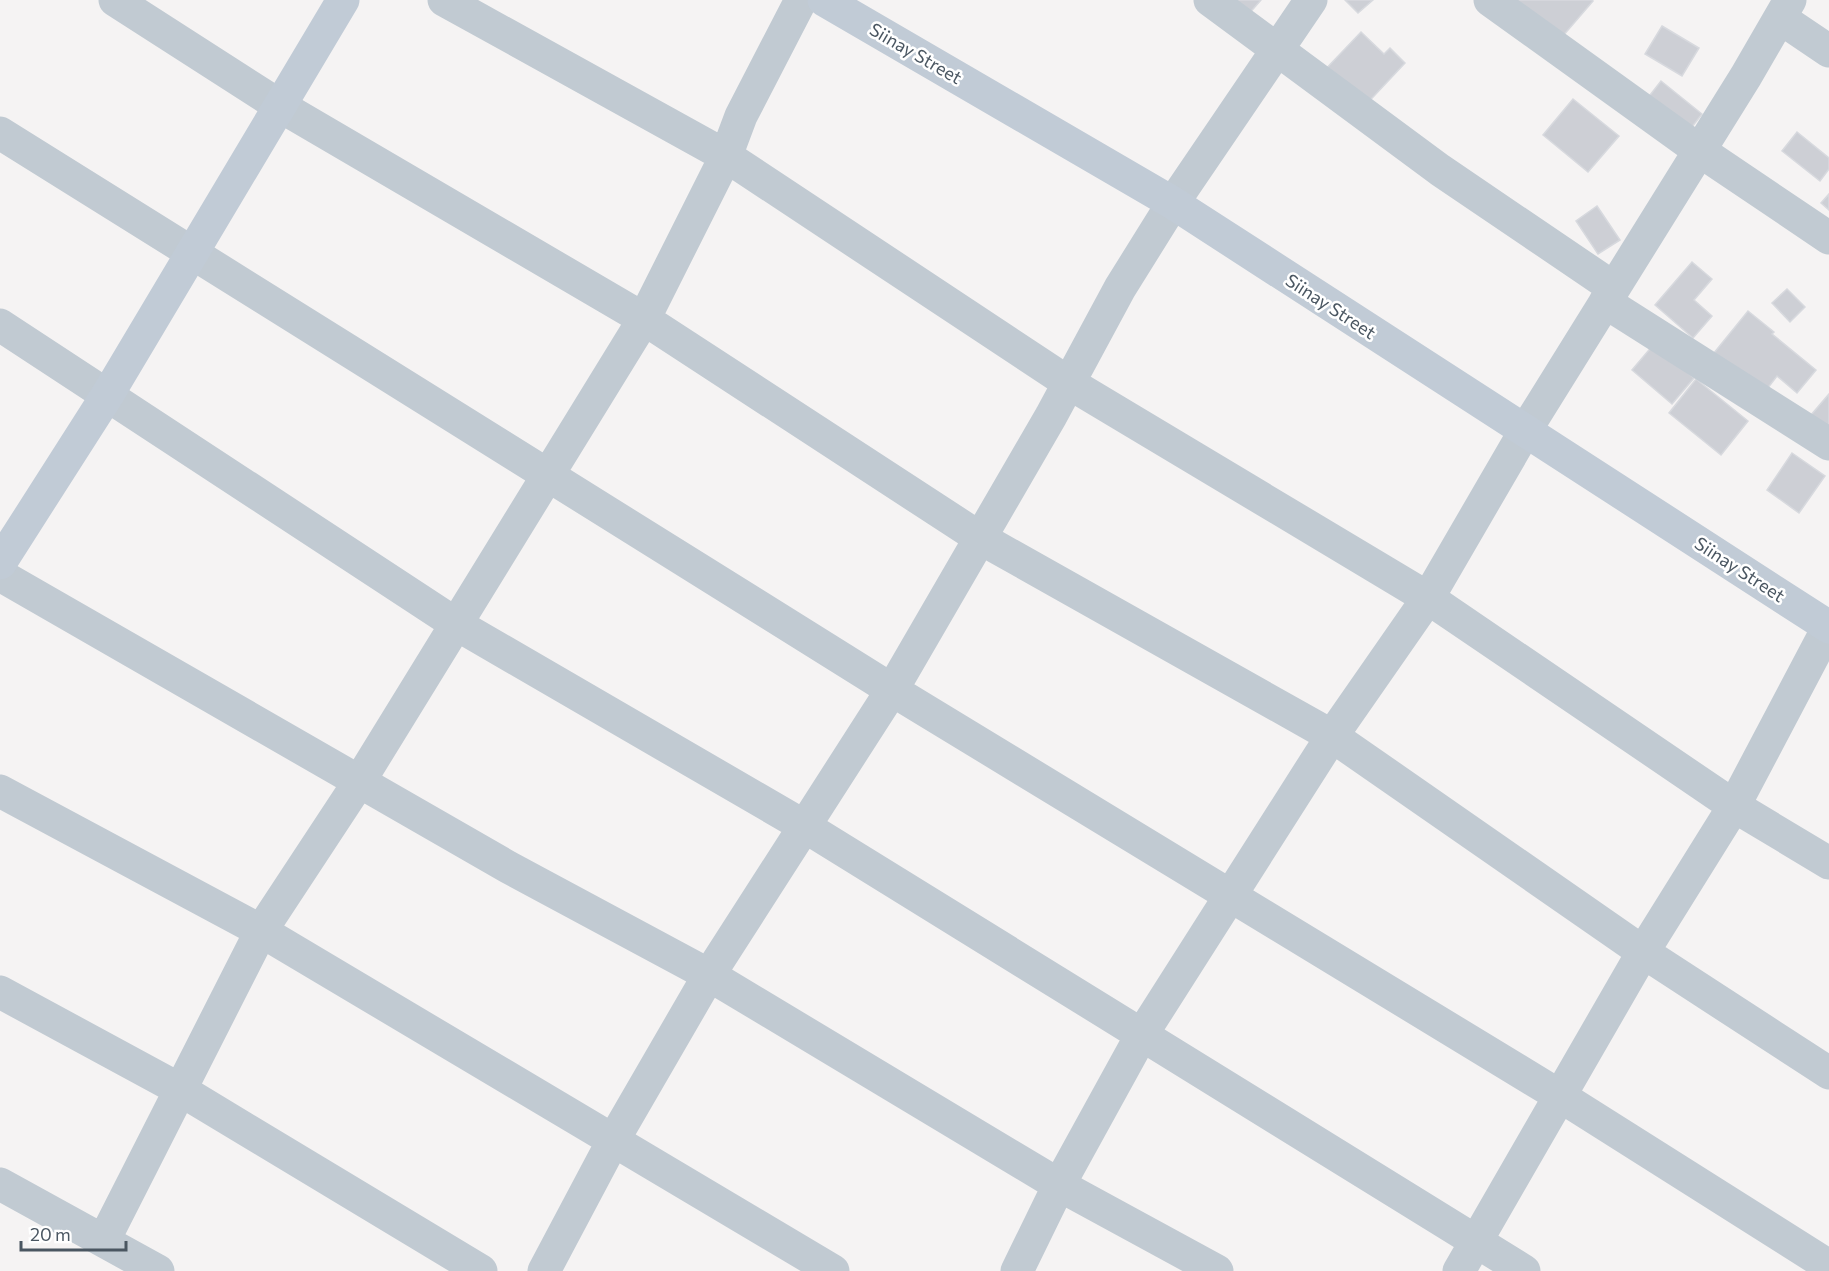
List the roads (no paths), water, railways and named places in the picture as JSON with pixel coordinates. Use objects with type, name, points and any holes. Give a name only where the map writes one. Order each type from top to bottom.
[{"type":"street","points":[[115,0],[280,106],[644,319],[980,538],[1332,736],[1643,952],[1829,1073]]},
{"type":"street","points":[[0,563],[108,394],[343,0]]},
{"type":"street","points":[[444,0],[726,156],[1069,382],[1428,598],[1734,806],[1829,862]]},
{"type":"street","points":[[104,1240],[178,1089],[261,931],[358,782],[644,319],[726,156],[741,116],[801,0]]},
{"type":"street","name":"Siinay Street","points":[[824,0],[1173,203],[1829,626]]},
{"type":"street","points":[[1210,0],[1609,295],[1829,444]]},
{"type":"street","points":[[543,1271],[614,1139],[709,975],[892,690],[1069,382],[1119,288],[1173,203],[1311,0]]},
{"type":"street","points":[[1490,0],[1700,151],[1829,238]]},
{"type":"street","points":[[1017,1271],[1059,1185],[1141,1036],[1332,736],[1428,598],[1524,431],[1700,151],[1785,9],[1829,51]]},
{"type":"street","points":[[0,133],[892,690],[1560,1096],[1829,1266]]},
{"type":"street","points":[[0,325],[456,624],[804,826],[1524,1271]]},
{"type":"street","points":[[0,575],[508,867],[709,975],[1059,1185],[1217,1271]]},
{"type":"street","points":[[1459,1271],[1643,952],[1734,806],[1829,626]]},
{"type":"street","points":[[0,791],[261,931],[833,1271]]},
{"type":"street","points":[[0,992],[178,1089],[481,1271]]},
{"type":"street","points":[[0,1184],[158,1271]]}]
